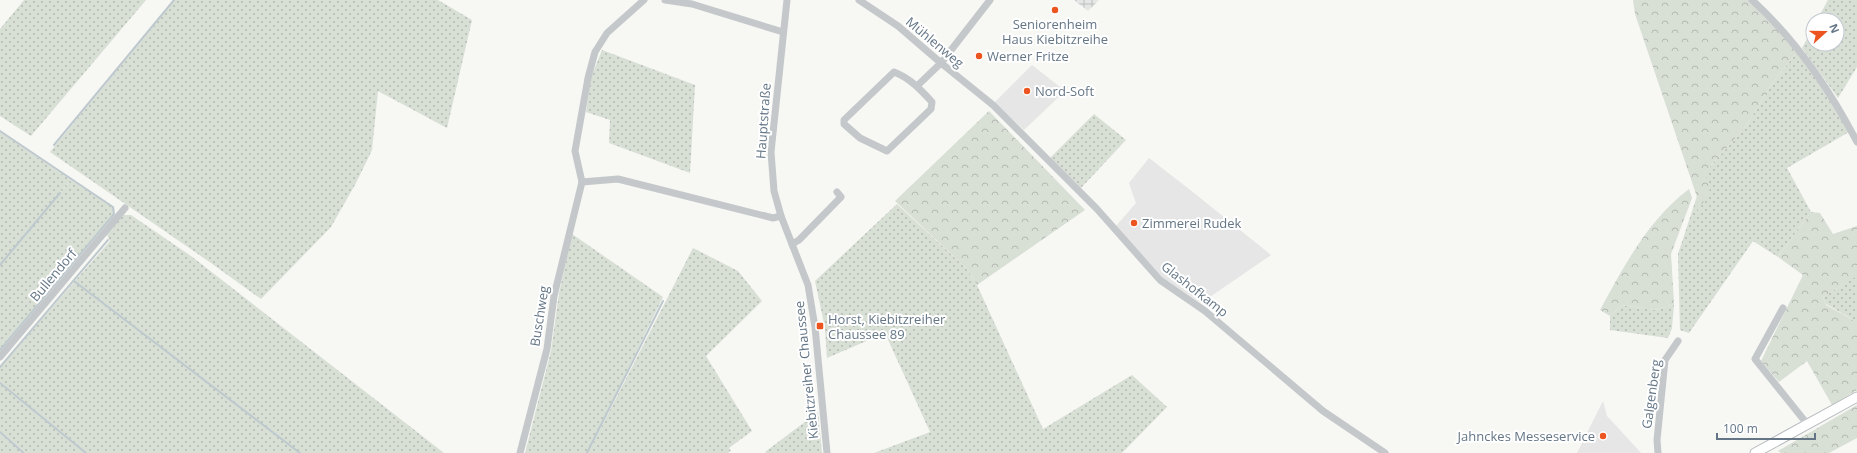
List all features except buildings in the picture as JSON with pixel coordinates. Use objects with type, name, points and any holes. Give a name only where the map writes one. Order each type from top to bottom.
[{"type":"main road","points":[[1755,453],[1857,397]]},
{"type":"street","name":"Buschweg","points":[[520,453],[547,349],[554,296],[582,182],[575,151],[594,52],[607,33],[644,0]]},
{"type":"street","points":[[664,0],[692,4],[783,32]]},
{"type":"street","name":"Hauptstraße","points":[[787,0],[771,152],[774,191],[780,216],[808,285]]},
{"type":"street","name":"Mühlenweg","points":[[859,0],[898,26],[941,64],[993,105]]},
{"type":"street","points":[[917,86],[941,64],[990,0]]},
{"type":"street","points":[[1752,0],[1786,34],[1816,74],[1845,118],[1857,142]]},
{"type":"street","points":[[894,72],[902,75],[917,86],[932,102],[931,109],[887,151],[860,138],[844,124],[844,120],[894,72]]},
{"type":"street","name":"Glashofkamp","points":[[993,105],[1097,209],[1160,280],[1205,311],[1323,411],[1385,453]]},
{"type":"street","points":[[582,182],[618,179],[773,218],[780,216]]},
{"type":"street","points":[[792,244],[799,240],[841,197],[837,192]]},
{"type":"street","name":"Bullendorf","points":[[0,357],[125,208]]},
{"type":"street","name":"Kiebitzreiher Chaussee","points":[[808,285],[814,327],[826,453]]},
{"type":"street","points":[[1783,308],[1755,359],[1808,425]]},
{"type":"street","name":"Galgenberg","points":[[1658,453],[1657,440],[1665,360],[1678,341]]},
{"type":"shaded area","points":[[1074,0],[1099,0],[1088,11]]},
{"type":"shaded area","points":[[1032,65],[1065,91],[1024,130],[994,103]]},
{"type":"shaded area","points":[[1149,158],[1271,255],[1201,303],[1162,277],[1116,226],[1136,203],[1129,183]]},
{"type":"shaded area","points":[[1603,401],[1607,416],[1641,453],[1577,453]]},
{"type":"green space","points":[[24,0],[146,0],[31,136],[0,116],[0,29]]},
{"type":"green space","points":[[175,0],[438,0],[472,20],[447,128],[378,91],[372,150],[356,183],[331,227],[261,299],[50,152]]},
{"type":"green space","points":[[1633,0],[1749,0],[1783,34],[1797,52],[1771,85],[1746,126],[1705,172],[1710,189],[1698,212],[1697,197],[1635,14]]},
{"type":"green space","points":[[1828,0],[1857,0],[1857,67],[1838,98],[1802,48],[1805,43],[1805,52],[1845,52],[1845,12],[1821,12]]},
{"type":"green space","points":[[602,50],[695,85],[690,173],[609,143],[610,120],[586,112],[591,78]]},
{"type":"green space","points":[[1797,52],[1817,80],[1849,132],[1787,168],[1811,212],[1778,257],[1753,241],[1689,333],[1680,330],[1678,254],[1697,196],[1699,211],[1705,172],[1746,126],[1771,85]]},
{"type":"green space","points":[[989,111],[1085,210],[977,285],[967,269],[895,201]]},
{"type":"green space","points":[[1094,114],[1126,140],[1081,188],[1050,158]]},
{"type":"green space","points":[[0,132],[71,180],[0,264]]},
{"type":"green space","points":[[71,180],[113,207],[114,214],[0,349],[0,266]]},
{"type":"green space","points":[[1689,189],[1692,198],[1671,254],[1674,304],[1655,310],[1622,305],[1610,316],[1600,310],[1618,277],[1649,229],[1674,201]]},
{"type":"green space","points":[[897,204],[967,269],[977,285],[1043,429],[1132,375],[1167,407],[1122,453],[874,453],[930,432],[885,333],[827,358],[825,328],[815,281]]},
{"type":"green space","points":[[1811,212],[1820,213],[1833,234],[1857,226],[1857,276],[1823,297],[1826,305],[1857,322],[1857,390],[1832,405],[1807,361],[1779,382],[1761,361],[1803,275],[1778,257]]},
{"type":"green space","points":[[122,215],[131,215],[191,256],[444,453],[301,453],[75,281],[110,241],[107,235]]},
{"type":"green space","points":[[572,234],[663,297],[587,453],[525,453],[551,351],[559,293]]},
{"type":"green space","points":[[693,248],[738,271],[762,301],[706,356],[752,431],[729,448],[731,451],[728,453],[588,453]]},
{"type":"green space","points":[[1856,276],[1857,322],[1826,304],[1823,297]]},
{"type":"green space","points":[[75,281],[299,453],[87,453],[0,382],[0,368]]},
{"type":"green space","points":[[1674,304],[1672,328],[1668,338],[1610,330],[1610,316],[1622,305],[1655,310]]},
{"type":"green space","points":[[0,384],[85,453],[26,453],[0,431]]},
{"type":"green space","points":[[1857,405],[1857,438],[1829,453],[1781,453],[1778,451]]},
{"type":"green space","points":[[818,412],[822,453],[765,452]]},
{"type":"green space","points":[[0,433],[23,453],[0,453]]},
{"type":"waterway","points":[[54,145],[174,0]]},
{"type":"waterway","points":[[0,131],[113,207],[114,214],[0,350]]},
{"type":"waterway","points":[[0,265],[60,193]]},
{"type":"waterway","points":[[0,367],[108,240]]},
{"type":"waterway","points":[[74,281],[300,453]]},
{"type":"waterway","points":[[587,453],[663,301]]},
{"type":"waterway","points":[[0,383],[86,453]]},
{"type":"waterway","points":[[0,432],[24,453]]},
{"type":"place","name":"Seniorenheim Haus Kiebitzreihe","points":[[1055,10]]},
{"type":"place","name":"Werner Fritze","points":[[979,56]]},
{"type":"place","name":"Nord-Soft","points":[[1027,91]]},
{"type":"place","name":"Zimmerei Rudek","points":[[1134,223]]},
{"type":"place","name":"Horst, Kiebitzreiher Chaussee 89","points":[[820,326]]},
{"type":"place","name":"Jahnckes Messeservice","points":[[1603,436]]}]
